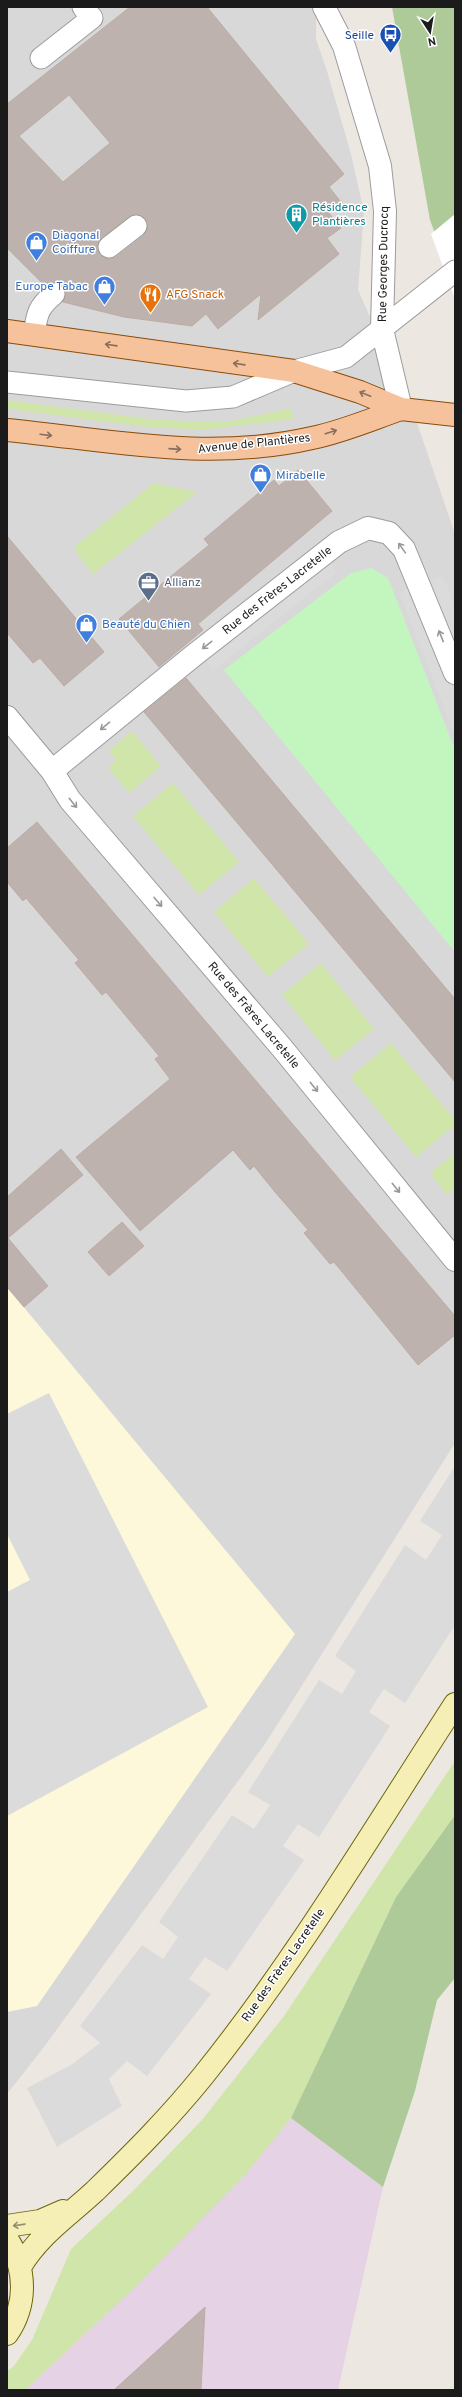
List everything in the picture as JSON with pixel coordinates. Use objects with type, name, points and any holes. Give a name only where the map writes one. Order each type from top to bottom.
[{"type":"main road","name":"Avenue de Plantières","points":[[7,330],[294,372],[360,392],[401,409],[455,415]]},
{"type":"main road","name":"Avenue de Plantières","points":[[7,430],[135,446],[187,450],[233,448],[313,438],[401,409]]},
{"type":"main road","name":"Rue des Frères Lacretelle","points":[[20,2267],[30,2251],[44,2234],[82,2203],[150,2139],[204,2075],[278,1975],[455,1704]]},
{"type":"main road","name":"Rue des Frères Lacretelle","points":[[7,2226],[40,2221],[82,2203]]},
{"type":"main road","points":[[7,2240],[14,2250],[20,2267],[22,2283],[20,2306],[14,2324],[7,2334]]},
{"type":"street","name":"Rue Georges Ducrocq","points":[[324,7],[344,46],[380,166],[385,212],[382,329],[401,409]]},
{"type":"street","name":"Rue des Frères Lacretelle","points":[[52,771],[193,656],[339,542],[353,533],[368,528],[389,533],[404,549],[455,673]]},
{"type":"street","name":"Rue des Frères Lacretelle","points":[[7,717],[52,771],[70,800],[282,1048],[455,1260]]},
{"type":"lane","points":[[41,58],[92,18],[83,7]]},
{"type":"lane","points":[[109,247],[136,226]]},
{"type":"lane","name":"Avenue de Plantières","points":[[7,382],[186,401],[233,397],[294,372],[346,357],[451,274]]},
{"type":"lane","points":[[34,334],[36,318],[41,305],[54,294]]},
{"type":"shaded area","points":[[7,7],[316,7],[316,39],[327,71],[351,154],[364,212],[358,290],[415,417],[455,534],[455,1443],[265,1744],[44,2047],[7,2094]]},
{"type":"shaded area","points":[[330,563],[337,572],[213,670],[205,661]]},
{"type":"shaded area","points":[[443,576],[455,606],[455,735],[399,592]]},
{"type":"shaded area","points":[[7,1287],[295,1634],[37,2006],[7,2012]]},
{"type":"shaded area","points":[[49,1393],[208,1707],[7,1816],[7,1592],[30,1580],[7,1534],[7,1414]]},
{"type":"shaded area","points":[[455,1466],[455,1625],[405,1703],[384,1689],[369,1712],[390,1726],[319,1837],[298,1824],[283,1846],[304,1860],[227,1971],[205,1957],[189,1979],[211,1994],[147,2076],[127,2061],[109,2079],[122,2106],[57,2147],[27,2088],[71,2065],[100,2043],[80,2026],[142,1945],[163,1959],[178,1937],[159,1922],[232,1815],[254,1829],[270,1805],[248,1792],[319,1680],[342,1694],[356,1671],[335,1656],[405,1545],[426,1560],[442,1535],[420,1521]]},
{"type":"shaded area","points":[[291,2118],[383,2187],[338,2390],[7,2390],[102,2296]]},
{"type":"green space","points":[[392,7],[455,7],[455,287],[430,220]]},
{"type":"green space","points":[[7,400],[150,419],[197,422],[232,421],[292,408],[293,419],[202,430],[139,426],[7,409]]},
{"type":"green space","points":[[154,483],[197,492],[93,574],[73,548]]},
{"type":"green space","points":[[371,568],[388,578],[455,750],[455,952],[224,670],[351,573]]},
{"type":"green space","points":[[132,731],[161,766],[129,793],[108,767],[116,760],[109,751]]},
{"type":"green space","points":[[173,783],[239,862],[199,895],[133,816]]},
{"type":"green space","points":[[254,878],[309,944],[268,977],[214,912]]},
{"type":"green space","points":[[321,963],[374,1029],[335,1060],[282,995]]},
{"type":"green space","points":[[391,1043],[455,1120],[455,1125],[416,1157],[350,1077]]},
{"type":"green space","points":[[455,1153],[455,1188],[447,1195],[430,1173]]},
{"type":"green space","points":[[455,1761],[455,1815],[396,1897],[291,2118],[246,2174],[133,2289],[25,2390],[7,2390],[7,2371],[14,2366],[32,2340],[71,2249],[134,2190],[202,2120],[284,2016]]},
{"type":"green space","points":[[455,1815],[455,1978],[437,2000],[415,2091],[383,2187],[291,2118],[396,1897]]},
{"type":"pier","points":[[455,214],[455,299],[431,234]]},
{"type":"building","points":[[130,7],[207,7],[344,174],[329,187],[341,202],[328,212],[341,228],[327,238],[339,254],[258,320],[261,294],[218,329],[206,314],[192,326],[124,317],[63,302],[66,292],[63,286],[52,282],[45,286],[7,248],[7,104]],"holes":[[[69,95],[110,143],[63,182],[19,136]],[[135,214],[146,219],[147,230],[144,235],[116,257],[105,258],[100,255],[97,248],[101,238]]]},
{"type":"building","points":[[298,470],[332,511],[198,624],[203,630],[159,667],[119,619],[209,545],[204,539],[274,480],[279,486]]},
{"type":"building","points":[[7,536],[104,652],[64,686],[40,658],[33,663],[7,633]]},
{"type":"building","points":[[186,678],[455,999],[455,1082],[144,712]]},
{"type":"building","points":[[37,822],[455,1316],[455,1335],[418,1365],[334,1262],[330,1264],[304,1233],[308,1230],[254,1166],[250,1170],[233,1150],[140,1231],[76,1157],[170,1079],[155,1059],[159,1056],[106,992],[102,995],[75,963],[79,960],[26,898],[23,901],[7,882],[7,848]]},
{"type":"building","points":[[61,1149],[83,1175],[8,1238],[48,1286],[24,1307],[7,1287],[7,1197]]},
{"type":"building","points":[[122,1222],[144,1246],[109,1276],[88,1252]]},
{"type":"building","points":[[205,2307],[201,2390],[114,2390]]},
{"type":"place","name":"Seille","points":[[390,54]]},
{"type":"place","name":"Résidence Plantières","points":[[296,234]]},
{"type":"place","name":"Diagonal Coiffure","points":[[37,262]]},
{"type":"place","name":"Europe Tabac","points":[[104,306]]},
{"type":"place","name":"AFG Snack","points":[[150,314]]},
{"type":"place","name":"Mirabelle","points":[[261,494]]},
{"type":"place","name":"Allianz","points":[[148,602]]},
{"type":"place","name":"Beauté du Chien","points":[[87,644]]}]
